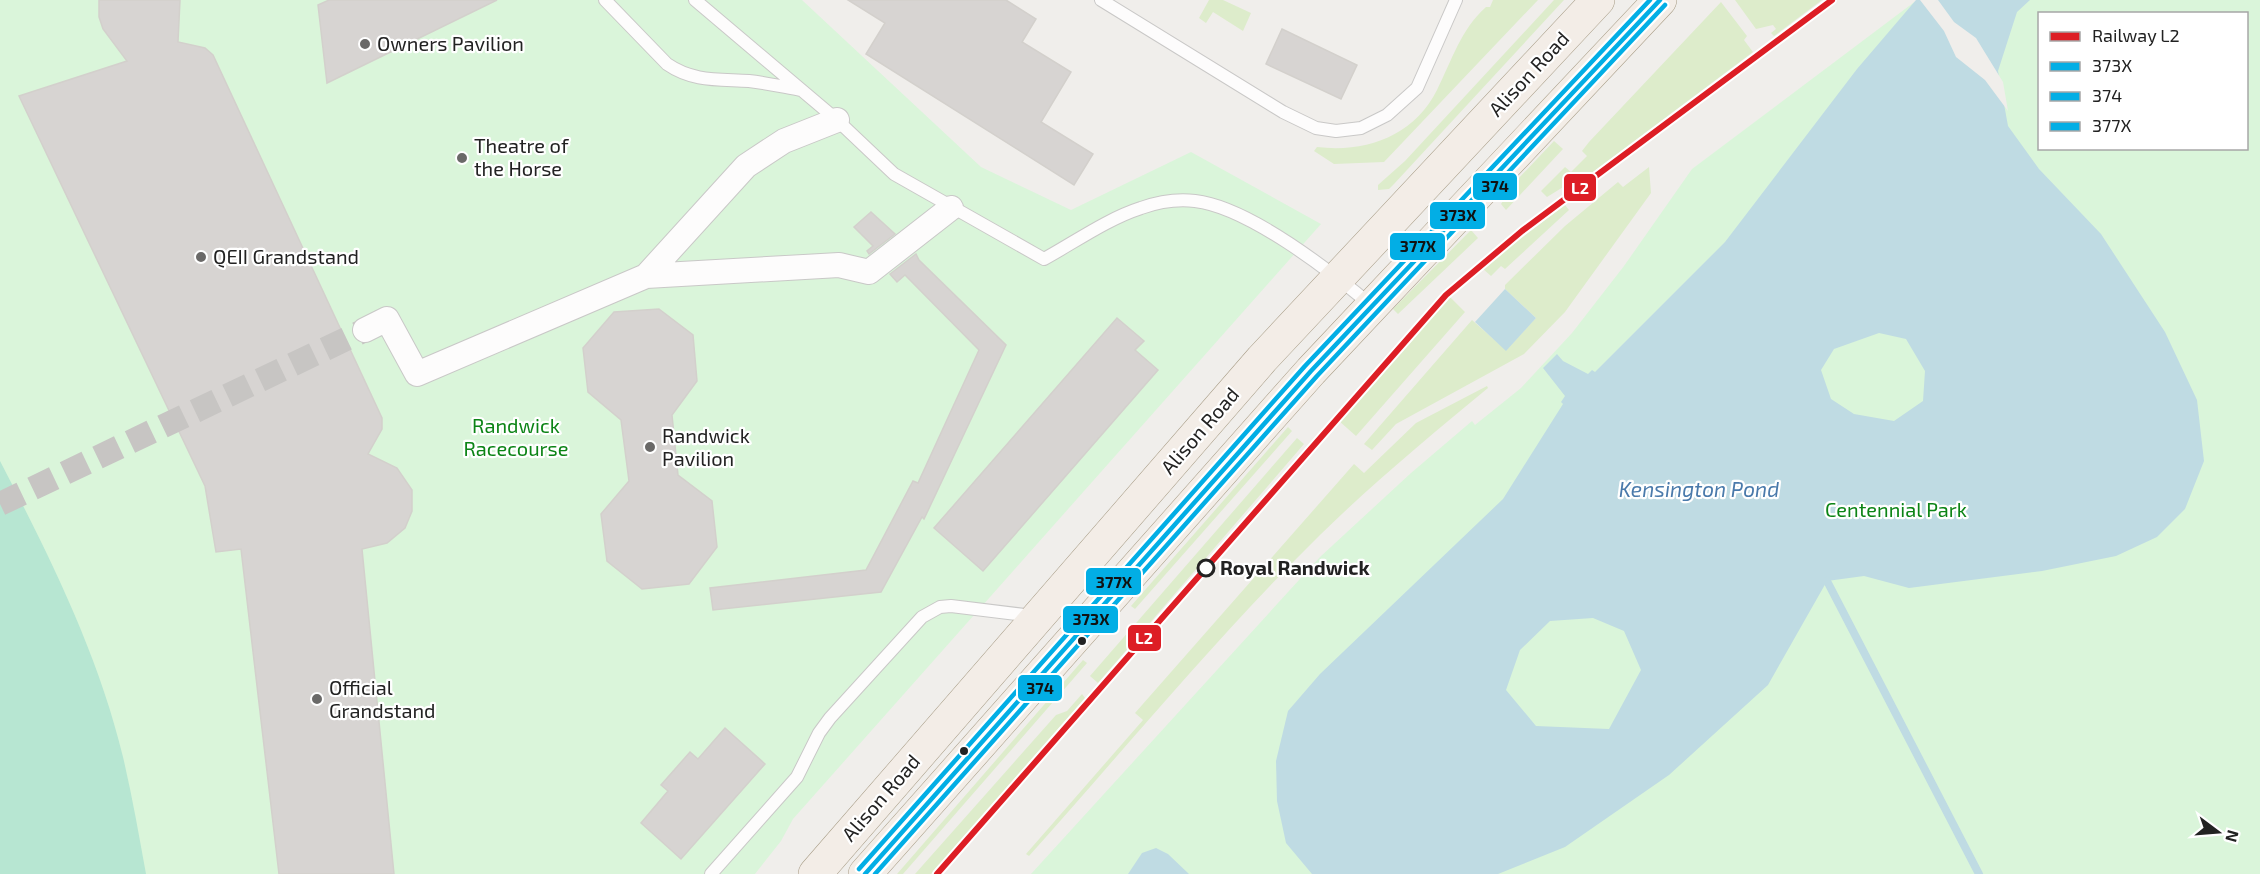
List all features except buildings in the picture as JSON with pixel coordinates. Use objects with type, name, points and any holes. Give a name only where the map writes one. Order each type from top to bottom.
[{"type":"main road","name":"Alison Road","points":[[815,874],[1262,359],[1598,0]]},
{"type":"main road","name":"Alison Road","points":[[865,874],[1371,305],[1660,0]]},
{"type":"street","points":[[646,276],[746,166],[784,141],[837,120]]},
{"type":"street","points":[[365,330],[387,319],[417,374],[646,276],[839,264],[869,272],[951,208]]},
{"type":"lane","points":[[605,0],[667,64],[679,72],[702,80],[752,82],[802,90]]},
{"type":"lane","points":[[695,0],[837,120],[894,174],[1044,259],[1139,208],[1167,202],[1195,201],[1223,208],[1292,246],[1338,278],[1371,305]]},
{"type":"lane","points":[[1101,0],[1283,112],[1316,128],[1336,131],[1362,128],[1387,115],[1416,88],[1456,0]]},
{"type":"lane","points":[[711,874],[796,777],[819,733],[836,710],[922,617],[940,607],[951,606],[1039,617]]},
{"type":"green space","name":"Randwick Racecourse","points":[[0,0],[802,0],[981,167],[1071,210],[1191,152],[1321,224],[793,819],[781,841],[755,874],[0,874]]},
{"type":"green space","points":[[1209,0],[1223,0],[1251,13],[1243,31],[1213,12],[1206,23],[1199,18]]},
{"type":"green space","points":[[1493,0],[1538,0],[1384,162],[1334,164],[1314,151],[1317,147],[1353,147],[1370,144],[1402,130],[1427,106],[1470,25],[1486,7],[1490,7]]},
{"type":"green space","points":[[1554,0],[1564,0],[1394,184],[1389,189],[1378,190],[1378,185],[1405,161]]},
{"type":"green space","points":[[1735,0],[1822,0],[1774,36],[1771,33],[1776,29],[1773,25],[1756,29]]},
{"type":"green space","name":"Centennial Park","points":[[1917,0],[2260,0],[2260,874],[1031,874],[1320,557],[1411,473],[1472,421],[1475,425],[1521,388],[1572,333],[1624,266],[1692,169]]},
{"type":"green space","points":[[1721,2],[1747,36],[1744,40],[1753,52],[1589,175],[1586,173],[1547,197],[1541,191],[1565,167],[1571,172],[1587,156],[1582,151],[1589,142]]},
{"type":"green space","points":[[1554,141],[1563,149],[1506,210],[1500,198]]},
{"type":"green space","points":[[1649,167],[1651,193],[1565,312],[1524,354],[1396,424],[1372,450],[1364,444],[1472,320],[1506,350],[1536,318],[1505,289],[1505,285],[1565,226],[1618,182],[1623,187]]},
{"type":"green space","points":[[1565,205],[1569,210],[1505,269],[1501,266],[1491,276],[1482,268]]},
{"type":"green space","points":[[1471,230],[1478,238],[1398,314],[1393,309]]},
{"type":"green space","points":[[1450,297],[1465,312],[1356,436],[1339,421]]},
{"type":"green space","points":[[1487,386],[1488,388],[1360,497],[1282,573],[1208,653],[1029,856],[1026,854],[1143,720],[1135,713],[1354,464],[1364,473],[1416,423]]},
{"type":"green space","points":[[1288,427],[1292,431],[1135,609],[1131,606]]},
{"type":"green space","points":[[1297,438],[1304,444],[1098,683],[1090,676]]},
{"type":"green space","points":[[0,461],[54,569],[100,680],[123,757],[146,874],[0,874]]},
{"type":"green space","points":[[1083,660],[1087,663],[903,874],[897,874]]},
{"type":"green space","points":[[1082,694],[1085,698],[931,874],[915,874],[1056,715],[1067,711]]},
{"type":"water","name":"Kensington Pond","points":[[1916,0],[2030,0],[2017,12],[1998,71],[2008,126],[2039,169],[2101,234],[2165,332],[2197,400],[2204,461],[2185,509],[2157,537],[2116,556],[2042,571],[1909,588],[1864,576],[1827,581],[1768,685],[1669,775],[1565,847],[1498,874],[1312,874],[1286,843],[1277,801],[1276,761],[1288,711],[1320,674],[1503,499],[1563,404],[1561,402],[1565,396],[1543,368],[1557,354],[1563,361],[1588,374],[1592,370],[1595,372],[1725,242],[1857,69]],"holes":[[[1879,333],[1906,339],[1925,371],[1923,401],[1894,421],[1854,414],[1831,399],[1821,370],[1834,349]],[[1593,618],[1624,631],[1641,670],[1609,729],[1536,726],[1506,690],[1520,650],[1550,621]]]},
{"type":"water","points":[[1505,289],[1536,318],[1506,351],[1475,322]]},
{"type":"water","points":[[1156,848],[1168,854],[1189,874],[1128,874],[1142,853]]},
{"type":"pier","points":[[1920,0],[1938,0],[1954,22],[1976,38],[2003,82],[2008,111],[1985,80],[1956,57],[1944,31]]},
{"type":"waterway","points":[[1827,581],[1979,874]]},
{"type":"tunnel","points":[[0,504],[365,330]]},
{"type":"rail line","name":"L2","points":[[937,874],[1446,295],[1522,231],[1832,0]]},
{"type":"transit line","name":"377X","points":[[859,869],[1305,366],[1650,0]]},
{"type":"transit line","name":"373X","points":[[865,874],[1311,371],[1660,0]]},
{"type":"transit line","name":"374","points":[[875,874],[1317,376],[1665,5]]},
{"type":"place","name":"Owners Pavilion","points":[[365,44]]},
{"type":"place","name":"Theatre of the Horse","points":[[462,158]]},
{"type":"place","name":"QEII Grandstand","points":[[201,257]]},
{"type":"place","name":"Randwick Pavilion","points":[[650,447]]},
{"type":"place","name":"Royal Randwick","points":[[1206,568]]},
{"type":"place","name":"Official Grandstand","points":[[317,699]]}]
